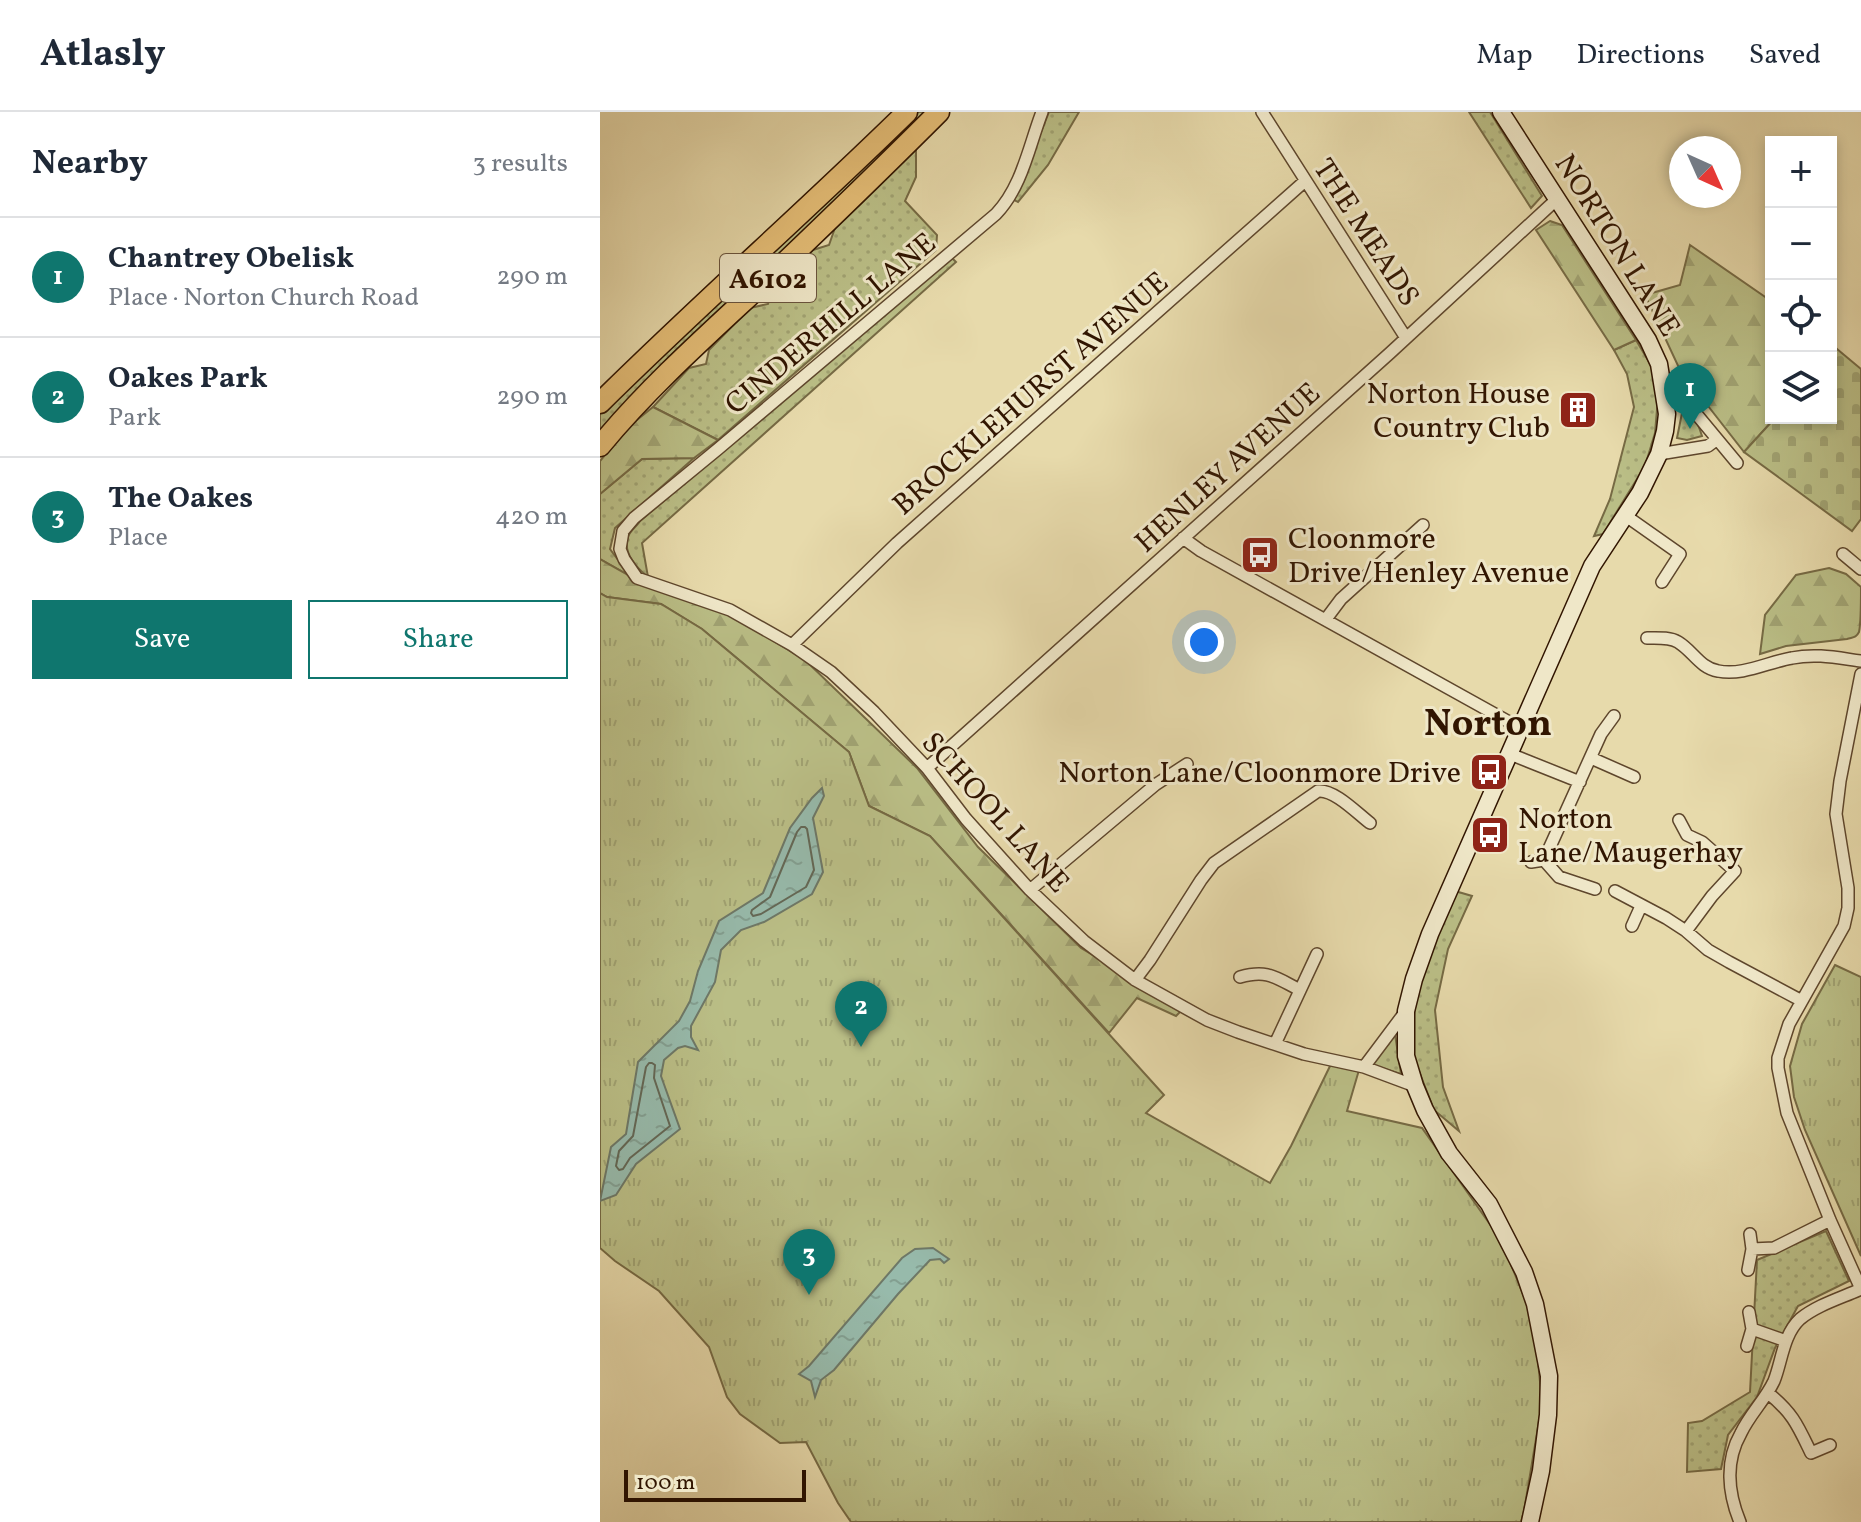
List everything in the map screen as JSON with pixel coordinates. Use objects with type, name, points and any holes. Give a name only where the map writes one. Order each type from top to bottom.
[{"type":"highway","name":"A6102","points":[[600,403],[907,112]]},
{"type":"highway","name":"A6102","points":[[600,446],[624,417],[939,112]]},
{"type":"street","name":"CINDERHILL LANE","points":[[620,549],[623,531],[634,518],[996,214],[1016,185],[1042,112]]},
{"type":"street","name":"THE MEADS","points":[[1262,112],[1406,338]]},
{"type":"street","name":"NORTON LANE","points":[[1501,112],[1648,340],[1659,364],[1667,414],[1659,454],[1648,478],[1592,566],[1520,728],[1430,934],[1406,1011],[1406,1056],[1415,1086],[1449,1153],[1489,1204],[1509,1240],[1535,1304],[1549,1376],[1541,1471],[1530,1522]]},
{"type":"street","name":"BROCKLEHURST AVENUE","points":[[792,645],[897,543],[1305,181]]},
{"type":"street","name":"HENLEY AVENUE","points":[[927,768],[1557,199]]},
{"type":"street","points":[[1665,390],[1688,404],[1737,463]]},
{"type":"street","points":[[1659,454],[1708,446],[1716,440]]},
{"type":"street","points":[[1626,516],[1680,554],[1662,582]]},
{"type":"street","points":[[1326,619],[1341,599],[1423,525]]},
{"type":"street","points":[[1183,538],[1201,551],[1520,728]]},
{"type":"street","name":"SCHOOL LANE","points":[[620,549],[637,578],[730,610],[792,645],[831,672],[927,768],[966,819],[1030,890],[1084,941],[1135,980],[1207,1020],[1304,1054],[1364,1067],[1415,1086]]},
{"type":"street","points":[[1843,554],[1861,569]]},
{"type":"street","points":[[1647,638],[1675,640],[1708,668],[1719,671],[1746,670],[1766,663],[1814,655],[1861,661]]},
{"type":"street","points":[[1740,1522],[1730,1489],[1733,1452],[1741,1432],[1768,1393],[1790,1332],[1800,1319],[1861,1289],[1787,1113],[1778,1058],[1789,1024],[1844,926],[1848,908],[1848,888],[1836,814],[1861,674]]},
{"type":"street","points":[[1544,860],[1601,734],[1614,716]]},
{"type":"street","points":[[1848,737],[1861,744]]},
{"type":"street","points":[[1510,754],[1580,782]]},
{"type":"street","points":[[1591,758],[1634,777]]},
{"type":"street","points":[[1030,890],[1155,785],[1187,764]]},
{"type":"street","points":[[1135,980],[1214,863],[1318,791],[1332,793],[1370,823]]},
{"type":"street","points":[[1679,820],[1687,835],[1702,842],[1735,871],[1686,931]]},
{"type":"street","points":[[1531,862],[1544,860]]},
{"type":"street","points":[[1544,860],[1559,877],[1595,889]]},
{"type":"street","points":[[1615,891],[1686,931],[1708,950],[1802,1001]]},
{"type":"street","points":[[1632,926],[1641,906]]},
{"type":"street","points":[[1275,1044],[1317,954]]},
{"type":"street","points":[[1240,977],[1257,972],[1267,974],[1300,990]]},
{"type":"street","points":[[1364,1067],[1406,1011]]},
{"type":"street","points":[[1752,1249],[1774,1248],[1830,1220]]},
{"type":"street","points":[[1748,1270],[1752,1249],[1750,1234]]},
{"type":"street","points":[[1747,1346],[1752,1329],[1749,1312]]},
{"type":"street","points":[[1752,1329],[1786,1341]]},
{"type":"street","points":[[1768,1393],[1796,1421],[1811,1453],[1830,1445]]},
{"type":"green space","points":[[918,112],[928,112],[600,435],[600,414]]},
{"type":"green space","points":[[1049,112],[1079,112],[1048,165],[1018,202],[1014,200]]},
{"type":"green space","points":[[1469,112],[1490,112],[1542,196],[1531,208]]},
{"type":"green space","points":[[916,147],[916,177],[905,201],[937,235],[936,250],[718,440],[653,407],[689,368],[706,364],[709,350],[750,308],[768,304],[772,288],[813,250],[829,245],[836,225]]},
{"type":"green space","points":[[1550,221],[1562,225],[1636,340],[1614,350],[1536,230]]},
{"type":"green space","points":[[1690,245],[1765,297],[1765,424],[1770,424],[1744,452],[1680,370],[1645,295],[1680,285]]},
{"type":"green space","points":[[951,257],[956,262],[642,543],[648,577],[640,570],[629,555],[627,543],[630,533],[640,521]]},
{"type":"green space","points":[[1636,340],[1652,367],[1658,398],[1655,433],[1645,466],[1603,534],[1594,536],[1610,499],[1634,407],[1627,374],[1614,350]]},
{"type":"green space","points":[[1837,349],[1861,369],[1861,519],[1852,531],[1744,452],[1770,424],[1837,424]]},
{"type":"green space","points":[[653,407],[718,440],[694,458],[642,459],[600,494],[600,461],[627,428]]},
{"type":"green space","points":[[1683,408],[1695,420],[1702,436],[1687,440],[1677,438]]},
{"type":"green space","points":[[694,458],[615,528],[610,549],[630,576],[600,559],[600,494],[642,459]]},
{"type":"green space","points":[[600,559],[630,576],[729,614],[805,660],[917,768],[978,847],[1081,948],[1183,1009],[1176,1016],[1137,998],[1109,1033],[930,836],[869,806],[849,752],[702,629],[661,604],[607,597],[600,593]]},
{"type":"green space","points":[[1829,568],[1846,574],[1861,587],[1858,634],[1847,639],[1786,646],[1760,654],[1765,615],[1796,575]]},
{"type":"green space","points":[[600,593],[607,597],[661,604],[702,629],[849,752],[869,806],[930,836],[1164,1095],[1146,1113],[1270,1183],[1332,1062],[1359,1070],[1347,1111],[1422,1128],[1501,1240],[1529,1309],[1542,1403],[1521,1522],[851,1522],[806,1442],[780,1443],[740,1414],[727,1397],[709,1347],[659,1291],[600,1248]]},
{"type":"green space","points":[[1455,891],[1472,896],[1448,949],[1435,1010],[1443,1087],[1459,1131],[1434,1110],[1414,1058],[1411,1033],[1420,977]]},
{"type":"green space","points":[[1835,965],[1861,977],[1861,1256],[1805,1130],[1794,1097],[1790,1066],[1802,1024]]},
{"type":"green space","points":[[1395,1034],[1401,1074],[1372,1065]]},
{"type":"green space","points":[[1826,1231],[1849,1281],[1798,1306],[1775,1348],[1757,1397],[1728,1435],[1721,1469],[1687,1472],[1688,1423],[1702,1421],[1750,1392],[1757,1260]]},
{"type":"water","points":[[822,788],[824,796],[813,818],[823,872],[812,894],[764,922],[741,930],[721,950],[715,982],[691,1026],[691,1037],[698,1050],[685,1046],[678,1048],[664,1060],[661,1076],[680,1129],[636,1164],[616,1195],[600,1201],[611,1147],[626,1134],[638,1062],[679,1021],[690,1001],[698,971],[719,921],[763,893],[790,828]]},
{"type":"water","points":[[933,1248],[949,1259],[944,1263],[940,1259],[930,1260],[834,1370],[821,1380],[815,1397],[811,1381],[799,1374],[902,1258],[915,1249]]},
{"type":"place","name":"Norton House Country Club","points":[[1578,410]]},
{"type":"place","name":"Chantrey Obelisk","points":[[1690,429]]},
{"type":"place","name":"Cloonmore Drive/Henley Avenue","points":[[1260,555]]},
{"type":"place","name":"Norton Lane/Cloonmore Drive","points":[[1489,772]]},
{"type":"place","name":"Norton Lane/Maugerhay","points":[[1490,835]]},
{"type":"place","name":"Oakes Park","points":[[861,1047]]},
{"type":"place","name":"The Oakes","points":[[809,1295]]},
{"type":"district","name":"Norton","points":[[1488,722]]}]
